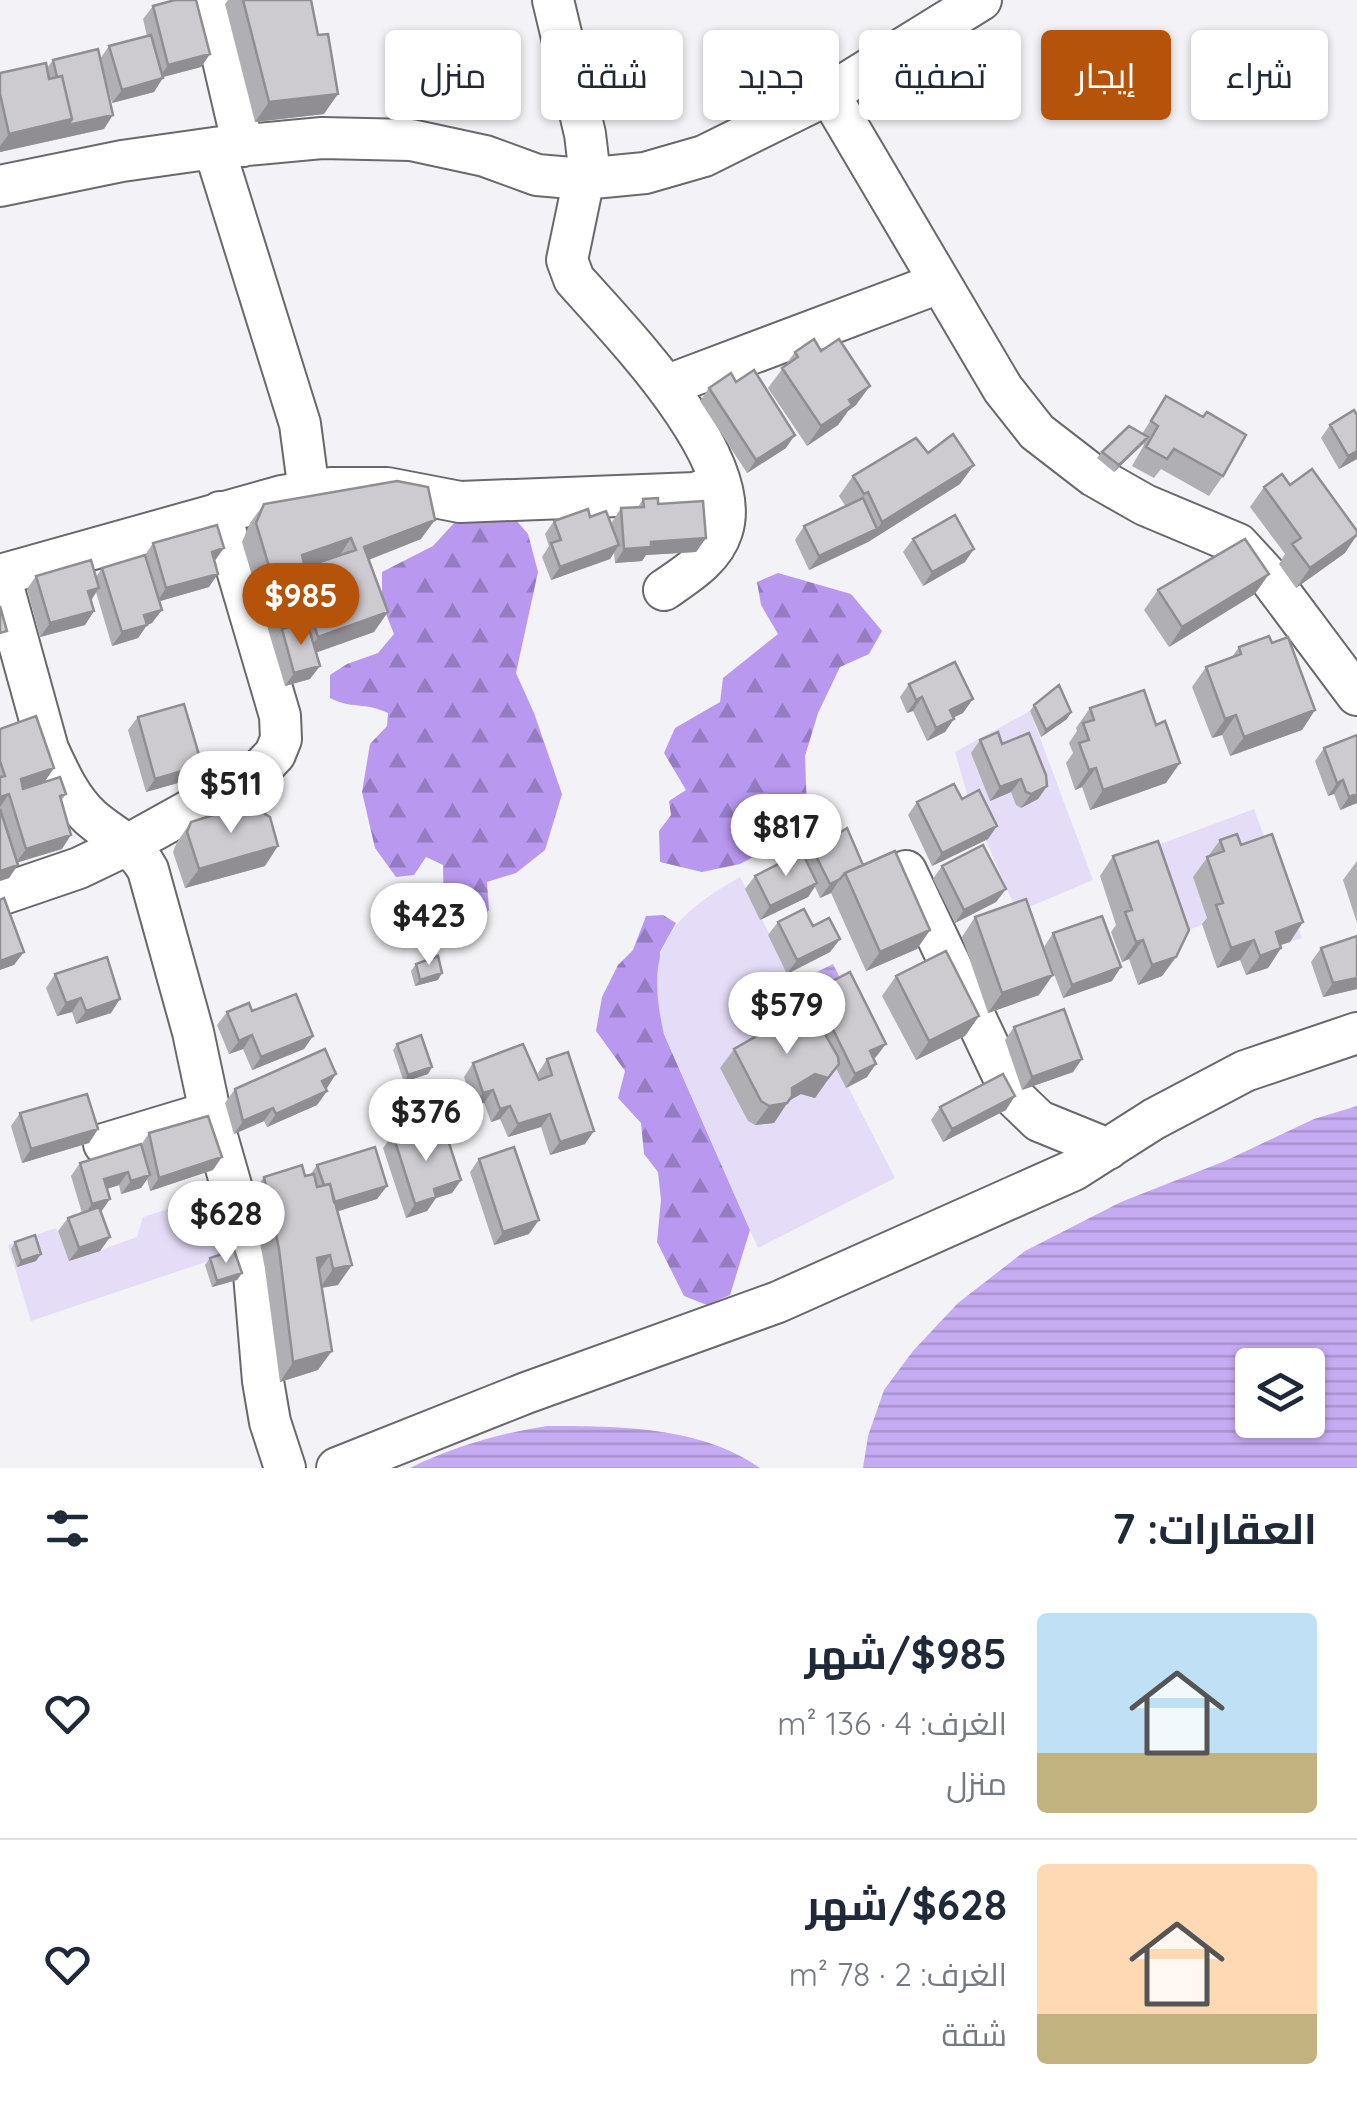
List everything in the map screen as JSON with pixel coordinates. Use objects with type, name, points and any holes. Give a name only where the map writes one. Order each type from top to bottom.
[{"type":"street","points":[[209,0],[228,147],[300,424],[309,492]]},
{"type":"street","points":[[553,0],[588,159],[567,260],[574,279],[668,385],[711,458],[723,500],[722,530],[702,564],[664,590]]},
{"type":"street","points":[[839,85],[915,17],[981,0]]},
{"type":"street","points":[[839,111],[1003,389],[1037,432],[1094,476],[1145,506],[1238,544],[1271,580],[1357,695]]},
{"type":"street","points":[[0,186],[122,161],[322,138],[412,140],[485,156],[537,175],[584,179],[646,173],[704,156],[777,120]]},
{"type":"street","points":[[668,385],[939,283]]},
{"type":"street","points":[[284,1468],[263,1381],[252,1262],[148,870],[140,854],[91,818],[59,774],[48,749],[0,574],[220,512],[330,488],[387,488],[460,502],[695,493],[718,484]]},
{"type":"street","points":[[0,895],[79,868],[129,844],[257,773],[274,754],[281,740],[280,716],[220,512]]},
{"type":"street","points":[[906,871],[1012,1095],[1039,1122],[1108,1149]]},
{"type":"street","points":[[337,1468],[526,1393],[778,1302],[1074,1170],[1154,1119],[1245,1071],[1357,1033]]},
{"type":"street","points":[[104,1144],[210,1112]]},
{"type":"green space","points":[[485,513],[515,519],[528,534],[538,572],[516,673],[562,794],[545,850],[516,873],[487,882],[489,910],[475,924],[444,915],[443,865],[426,857],[414,875],[396,877],[375,848],[362,792],[370,744],[387,726],[388,713],[330,698],[330,675],[378,653],[394,634],[382,604],[382,572],[433,546],[455,522]]},
{"type":"green space","points":[[778,573],[851,594],[882,631],[869,654],[840,667],[818,713],[805,756],[807,811],[779,843],[740,864],[702,872],[660,862],[659,831],[671,815],[669,801],[686,790],[664,753],[675,728],[720,702],[723,678],[778,634],[761,605],[757,582]]},
{"type":"green space","points":[[663,915],[676,923],[660,952],[664,1034],[750,1230],[730,1295],[707,1305],[684,1296],[657,1242],[661,1200],[658,1172],[644,1154],[641,1123],[618,1098],[625,1071],[596,1031],[602,997],[618,965],[633,950],[646,916]]},
{"type":"shaded area","points":[[1030,711],[1093,880],[1017,912],[970,804],[955,752]]},
{"type":"shaded area","points":[[1254,809],[1302,938],[1290,942],[1258,854],[1193,877],[1209,922],[1186,931],[1155,846]]},
{"type":"shaded area","points":[[740,877],[895,1178],[758,1248],[664,1034],[657,979],[667,939],[679,922]]},
{"type":"shaded area","points":[[833,964],[841,980],[809,997],[801,980]]},
{"type":"shaded area","points":[[1357,1106],[1357,1468],[863,1468],[868,1436],[884,1390],[913,1351],[958,1303],[1025,1251],[1121,1202],[1225,1161],[1314,1119]]},
{"type":"shaded area","points":[[220,1193],[238,1251],[31,1321],[8,1245],[56,1228],[70,1261],[137,1237],[143,1217]]},
{"type":"shaded area","points":[[547,1426],[629,1428],[685,1436],[737,1454],[760,1468],[410,1468],[477,1442]]},
{"type":"building","points":[[196,0],[210,54],[168,65],[153,6]]},
{"type":"building","points":[[243,0],[311,0],[318,35],[328,34],[338,94],[269,102]]},
{"type":"building","points":[[151,35],[163,78],[122,90],[109,46]]},
{"type":"building","points":[[98,49],[113,115],[68,125],[72,119],[62,76],[57,77],[53,60]]},
{"type":"building","points":[[46,63],[49,79],[62,76],[72,119],[9,134],[0,94],[0,73]]},
{"type":"building","points":[[814,339],[821,351],[839,339],[870,386],[849,400],[852,405],[821,426],[782,368],[798,357],[795,352]]},
{"type":"building","points":[[754,370],[795,435],[756,460],[709,388],[731,373],[736,382]]},
{"type":"building","points":[[1166,396],[1203,417],[1207,412],[1246,435],[1223,476],[1174,449],[1167,459],[1146,447],[1158,426],[1151,421]]},
{"type":"building","points":[[1354,410],[1357,451],[1348,456],[1330,425]]},
{"type":"building","points":[[1129,426],[1148,437],[1119,465],[1102,452]]},
{"type":"building","points":[[953,434],[974,465],[882,522],[868,492],[864,494],[853,476],[916,438],[928,453]]},
{"type":"building","points":[[1312,469],[1357,535],[1310,568],[1292,544],[1301,538],[1264,487],[1282,474],[1290,485]]},
{"type":"building","points":[[397,481],[428,487],[435,520],[364,547],[388,612],[318,637],[311,616],[286,623],[256,523],[264,504]],"holes":[[[351,538],[356,550],[305,567],[302,555]]]},
{"type":"building","points":[[658,498],[658,504],[703,501],[706,538],[651,542],[651,547],[624,549],[621,508],[644,507],[643,499]]},
{"type":"building","points":[[863,498],[877,529],[819,556],[804,526]]},
{"type":"building","points":[[588,509],[590,517],[606,511],[619,545],[560,567],[551,543],[561,540],[554,521]]},
{"type":"building","points":[[955,515],[974,549],[932,572],[913,539]]},
{"type":"building","points":[[217,525],[224,548],[212,552],[218,574],[166,588],[153,543]]},
{"type":"building","points":[[1245,539],[1269,574],[1182,627],[1158,590]]},
{"type":"building","points":[[145,555],[162,610],[144,615],[147,625],[122,632],[102,568]]},
{"type":"building","points":[[91,560],[99,588],[88,591],[94,611],[50,623],[36,576]]},
{"type":"building","points":[[0,606],[7,631],[0,633]]},
{"type":"building","points":[[307,622],[320,666],[294,673],[282,629]]},
{"type":"building","points":[[1269,636],[1272,643],[1288,637],[1315,710],[1244,737],[1236,715],[1225,719],[1206,667],[1241,654],[1239,647]]},
{"type":"building","points":[[955,662],[973,699],[950,710],[954,719],[936,728],[922,697],[916,700],[909,684]]},
{"type":"building","points":[[1059,685],[1071,712],[1046,730],[1034,705]]},
{"type":"building","points":[[1144,690],[1156,725],[1165,721],[1180,763],[1103,790],[1096,768],[1089,770],[1079,743],[1089,740],[1083,723],[1094,720],[1090,708]]},
{"type":"building","points":[[184,704],[202,765],[155,779],[138,717]]},
{"type":"building","points":[[36,716],[54,768],[21,779],[23,789],[60,777],[66,794],[60,796],[71,835],[26,849],[9,794],[0,797],[0,777],[5,776],[0,761],[0,729]]},
{"type":"building","points":[[998,732],[1002,744],[1029,733],[1047,786],[1031,794],[1026,792],[1021,779],[1000,787],[980,740]]},
{"type":"building","points":[[1357,735],[1357,794],[1349,797],[1343,780],[1337,783],[1324,748]]},
{"type":"building","points":[[954,784],[962,799],[979,790],[997,826],[942,853],[917,802]]},
{"type":"building","points":[[248,804],[270,817],[278,846],[199,869],[187,832],[191,822]]},
{"type":"building","points":[[0,809],[18,865],[0,871]]},
{"type":"building","points":[[847,828],[863,865],[830,884],[813,850]]},
{"type":"building","points":[[1237,834],[1241,845],[1272,834],[1303,922],[1276,932],[1281,948],[1260,956],[1254,940],[1231,948],[1216,905],[1223,903],[1207,857],[1224,851],[1220,840]]},
{"type":"building","points":[[1158,841],[1189,930],[1176,957],[1152,965],[1143,940],[1136,942],[1125,912],[1132,910],[1113,856]]},
{"type":"building","points":[[983,845],[1006,889],[964,910],[942,866]]},
{"type":"building","points":[[895,851],[930,930],[880,952],[845,873]]},
{"type":"building","points":[[802,852],[817,883],[770,906],[755,876]]},
{"type":"building","points":[[4,898],[24,952],[0,961],[0,900]]},
{"type":"building","points":[[1026,899],[1053,975],[1002,993],[975,917]]},
{"type":"building","points":[[804,909],[813,926],[829,918],[840,939],[797,960],[778,922]]},
{"type":"building","points":[[1102,916],[1121,967],[1072,985],[1053,933]]},
{"type":"building","points":[[1357,936],[1357,978],[1333,983],[1321,948]]},
{"type":"building","points":[[946,951],[979,1016],[929,1041],[896,976]]},
{"type":"building","points":[[438,956],[442,973],[420,980],[416,964]]},
{"type":"building","points":[[107,957],[120,999],[86,1011],[81,998],[66,1003],[55,974]]},
{"type":"building","points":[[850,972],[886,1044],[870,1051],[876,1064],[855,1074],[818,999],[825,996],[821,987]]},
{"type":"building","points":[[296,994],[313,1036],[261,1057],[252,1035],[239,1041],[227,1012],[249,1003],[252,1011]]},
{"type":"building","points":[[809,1006],[839,1064],[828,1078],[815,1074],[792,1088],[787,1103],[769,1106],[761,1101],[734,1049]]},
{"type":"building","points":[[1064,1009],[1082,1059],[1032,1077],[1014,1027]]},
{"type":"building","points":[[421,1035],[432,1067],[408,1075],[397,1044]]},
{"type":"building","points":[[523,1044],[539,1080],[552,1075],[547,1059],[568,1052],[594,1131],[560,1142],[550,1114],[518,1124],[510,1106],[500,1109],[493,1090],[483,1093],[473,1063]]},
{"type":"building","points":[[325,1049],[336,1074],[322,1081],[327,1091],[276,1114],[273,1108],[243,1121],[235,1089]]},
{"type":"building","points":[[1003,1074],[1015,1096],[952,1129],[940,1107]]},
{"type":"building","points":[[87,1094],[98,1129],[31,1149],[20,1113]]},
{"type":"building","points":[[208,1116],[222,1157],[159,1178],[149,1133]]},
{"type":"building","points":[[416,1127],[421,1143],[446,1134],[461,1180],[434,1189],[436,1197],[415,1204],[393,1135]]},
{"type":"building","points":[[141,1144],[150,1175],[131,1181],[128,1172],[104,1179],[110,1199],[92,1204],[80,1163]]},
{"type":"building","points":[[375,1147],[387,1186],[334,1202],[330,1184],[324,1185],[317,1165]]},
{"type":"building","points":[[514,1147],[539,1220],[503,1232],[479,1159]]},
{"type":"building","points":[[302,1165],[305,1176],[314,1174],[317,1187],[330,1184],[352,1265],[333,1269],[330,1255],[317,1258],[332,1351],[293,1362],[279,1249],[264,1177]]},
{"type":"building","points":[[99,1207],[110,1237],[79,1248],[68,1218]]},
{"type":"building","points":[[35,1235],[41,1254],[21,1261],[15,1242]]},
{"type":"building","points":[[234,1250],[242,1273],[217,1281],[210,1258]]}]
